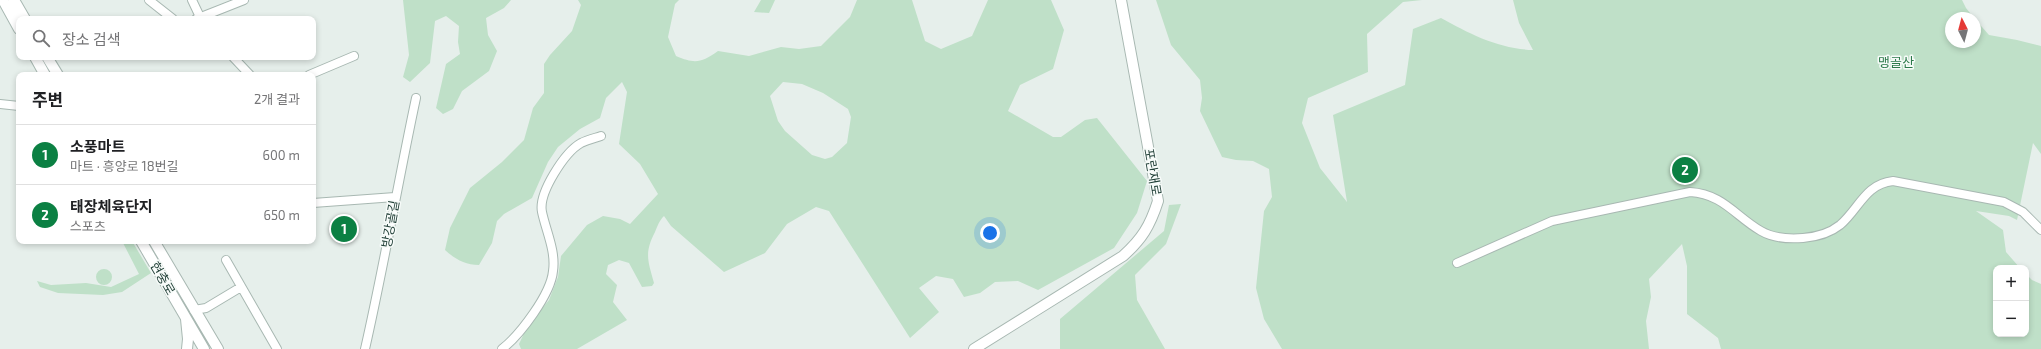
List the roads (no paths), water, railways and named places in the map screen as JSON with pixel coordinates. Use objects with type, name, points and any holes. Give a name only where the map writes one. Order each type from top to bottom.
[{"type":"street","points":[[149,0],[169,16]]},
{"type":"street","points":[[192,0],[198,16]]},
{"type":"street","points":[[206,16],[244,0]]},
{"type":"street","name":"포란재로","points":[[974,349],[1123,256],[1139,242],[1152,220],[1158,201],[1121,0]]},
{"type":"street","points":[[6,1],[22,16]]},
{"type":"street","points":[[6,1],[16,23]]},
{"type":"street","points":[[316,72],[354,56]]},
{"type":"street","points":[[37,60],[43,72]]},
{"type":"street","points":[[49,60],[56,72]]},
{"type":"street","points":[[236,60],[247,72]]},
{"type":"street","name":"방강골길","points":[[365,349],[382,275],[394,197],[416,98]]},
{"type":"street","points":[[0,104],[16,106]]},
{"type":"street","points":[[502,349],[512,341],[545,295],[553,271],[550,238],[541,210],[544,189],[580,143],[601,136]]},
{"type":"street","points":[[1457,263],[1552,222],[1690,192],[1710,196],[1728,206],[1761,231],[1771,235],[1788,238],[1816,236],[1835,229],[1845,220],[1867,192],[1884,183],[1893,181],[2004,202],[2023,212],[2041,230]]},
{"type":"street","points":[[316,203],[394,197]]},
{"type":"street","name":"현충로","points":[[144,244],[192,317],[218,349]]},
{"type":"street","name":"현충로","points":[[156,244],[192,317],[204,349]]},
{"type":"street","points":[[226,260],[277,349]]},
{"type":"street","points":[[192,349],[189,341],[192,317],[242,287]]},
{"type":"place","name":"태장체육단지","points":[[1685,170]]},
{"type":"place","name":"소풍마트","points":[[344,229]]},
{"type":"park label","name":"맹골산","points":[[1896,62]]}]
